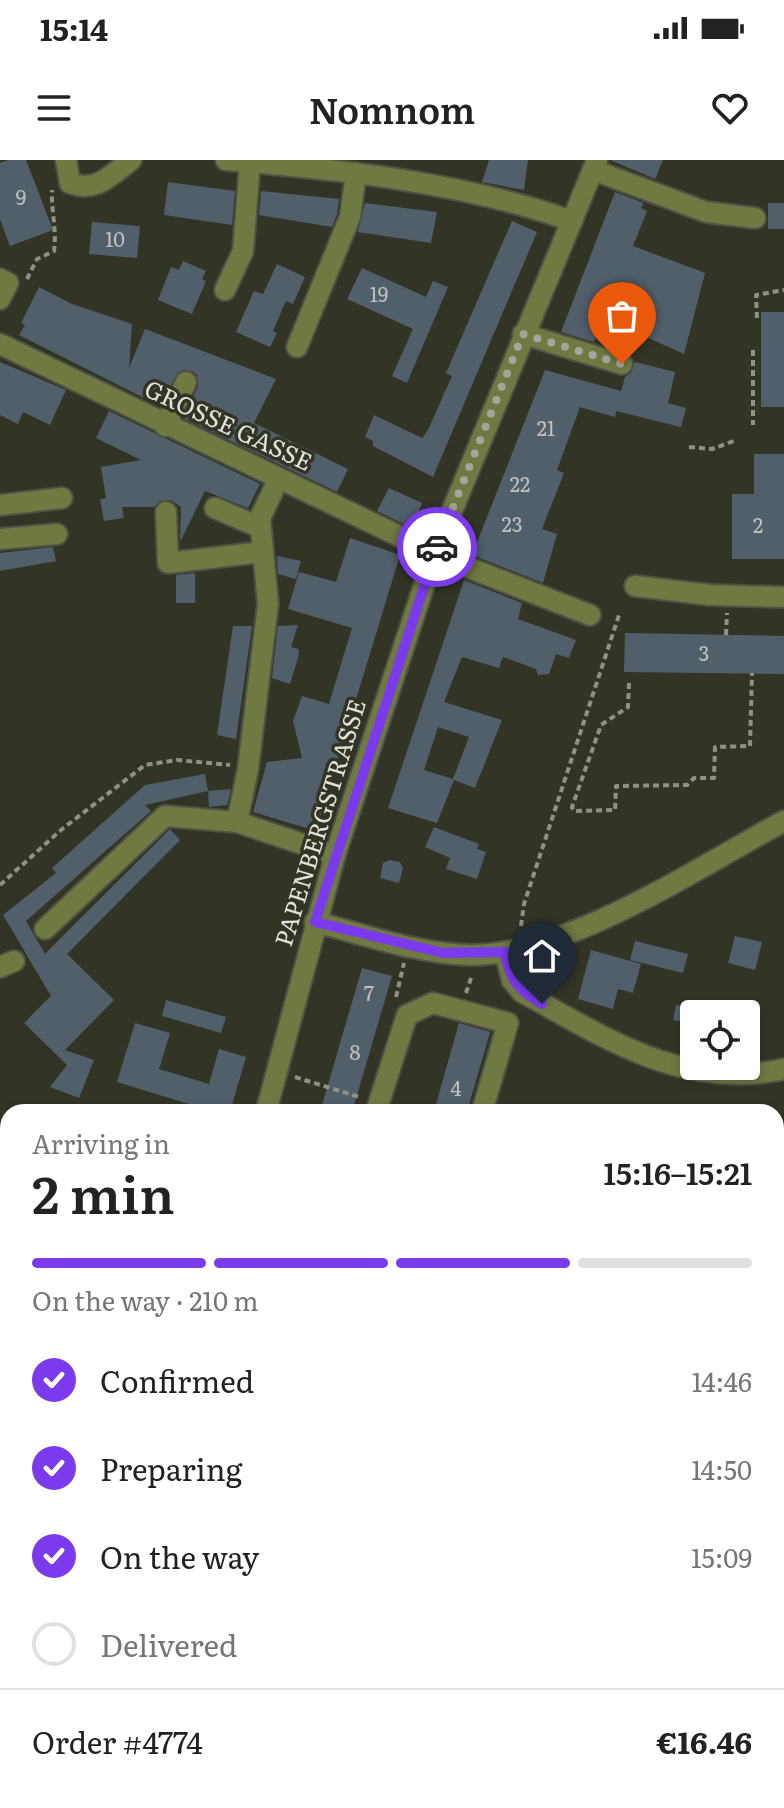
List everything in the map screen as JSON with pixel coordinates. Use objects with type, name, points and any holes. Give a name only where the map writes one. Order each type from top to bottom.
[{"type":"street","points":[[66,160],[70,183],[83,188],[97,186],[131,160]]},
{"type":"street","points":[[226,160],[356,173],[521,203],[572,221]]},
{"type":"street","points":[[225,290],[243,251],[255,162]]},
{"type":"street","points":[[595,165],[706,212],[755,218]]},
{"type":"street","name":"PAPENBERGSTRASSE","points":[[268,1104],[335,855],[435,552],[595,165]]},
{"type":"street","points":[[297,347],[350,217],[356,173]]},
{"type":"street","points":[[0,279],[8,283],[0,299]]},
{"type":"street","points":[[523,334],[622,364]]},
{"type":"street","name":"GROSSE GASSE","points":[[0,344],[165,426],[435,552]]},
{"type":"street","points":[[165,426],[186,382]]},
{"type":"street","points":[[237,822],[248,769],[268,604],[259,527],[278,480]]},
{"type":"street","points":[[0,505],[62,498]]},
{"type":"street","points":[[215,508],[259,527]]},
{"type":"street","points":[[166,512],[168,563],[262,552]]},
{"type":"street","points":[[0,539],[57,534]]},
{"type":"street","points":[[435,552],[590,615]]},
{"type":"street","points":[[635,586],[710,595],[784,597]]},
{"type":"street","points":[[45,929],[165,816],[237,822],[335,855]]},
{"type":"street","points":[[315,922],[443,953],[505,952],[553,940],[586,927],[784,821]]},
{"type":"street","points":[[505,952],[512,980],[522,992],[629,1051],[681,1070],[710,1074],[764,1074],[784,1069]]},
{"type":"street","points":[[379,1104],[407,1015],[433,1003],[508,1023],[484,1104]]},
{"type":"path","points":[[26,282],[37,259],[54,251],[57,226],[51,207],[53,185]]},
{"type":"path","points":[[757,318],[756,295],[784,290]]},
{"type":"path","points":[[753,350],[753,425]]},
{"type":"path","points":[[689,447],[712,449],[734,441]]},
{"type":"path","points":[[521,933],[524,904],[620,612],[620,604],[635,586]]},
{"type":"path","points":[[590,615],[620,612]]},
{"type":"path","points":[[629,683],[628,707],[601,725],[572,807],[574,811],[615,810],[616,786],[687,785],[694,778],[714,778],[715,747],[750,746],[752,673]]},
{"type":"path","points":[[0,885],[61,830],[145,765],[209,761],[248,769]]},
{"type":"path","points":[[405,961],[395,1002],[422,1008]]},
{"type":"path","points":[[277,1072],[367,1104]]},
{"type":"building","points":[[26,160],[53,230],[10,246],[0,219],[0,163]]},
{"type":"building","points":[[489,160],[528,160],[524,190],[482,182]]},
{"type":"building","points":[[610,160],[663,160],[655,179]]},
{"type":"building","points":[[168,182],[235,191],[232,225],[164,215]]},
{"type":"building","points":[[261,191],[339,199],[332,227],[259,215]]},
{"type":"building","points":[[615,192],[644,203],[641,208],[647,211],[633,246],[705,273],[684,354],[604,318],[594,342],[561,332]]},
{"type":"building","points":[[365,203],[437,212],[431,243],[358,232]]},
{"type":"building","points":[[768,203],[784,203],[784,229],[768,229]]},
{"type":"building","points":[[512,221],[537,232],[433,477],[373,446],[373,441],[365,437],[374,415],[422,438],[428,430],[452,376],[446,373]]},
{"type":"building","points":[[92,222],[140,226],[137,258],[89,254]]},
{"type":"building","points":[[183,261],[206,271],[202,279],[206,281],[192,314],[158,300],[171,267],[179,270]]},
{"type":"building","points":[[277,264],[305,277],[293,304],[286,301],[273,331],[277,333],[270,347],[236,332],[254,291],[263,294]]},
{"type":"building","points":[[362,268],[426,297],[433,281],[448,287],[407,383],[392,376],[413,329],[347,299]]},
{"type":"building","points":[[39,287],[72,304],[132,324],[129,368],[145,329],[276,379],[254,423],[348,469],[337,492],[183,418],[198,387],[197,375],[192,371],[178,372],[160,406],[19,335],[25,325],[21,323]]},
{"type":"building","points":[[761,312],[784,312],[784,407],[761,407]]},
{"type":"building","points":[[0,362],[66,390],[50,425],[23,412],[18,424],[0,415]]},
{"type":"building","points":[[635,362],[675,372],[668,403],[686,408],[681,427],[616,411],[615,417],[580,407],[557,470],[564,473],[542,529],[557,534],[543,583],[472,555],[545,370],[621,391],[625,377],[631,373]]},
{"type":"building","points":[[109,411],[260,484],[248,508],[205,491],[180,542],[181,507],[171,500],[160,501],[154,507],[122,507],[124,518],[104,521],[100,499],[106,498],[101,467],[141,460],[96,438]]},
{"type":"building","points":[[754,454],[784,454],[784,559],[732,559],[732,494],[754,494]]},
{"type":"building","points":[[389,488],[422,503],[412,528],[377,511]]},
{"type":"building","points":[[350,538],[400,555],[316,831],[253,812],[267,762],[302,758],[293,721],[302,696],[329,704],[352,628],[288,609],[299,572],[336,582]]},
{"type":"building","points":[[53,547],[56,561],[0,571],[0,553]]},
{"type":"building","points":[[277,556],[301,561],[296,579],[278,574]]},
{"type":"building","points":[[195,573],[195,603],[176,603],[176,575]]},
{"type":"building","points":[[464,580],[522,603],[518,619],[576,640],[569,658],[556,654],[549,674],[538,675],[536,669],[503,657],[499,668],[462,657],[444,702],[502,720],[475,788],[454,780],[437,823],[388,808]],"holes":[[[438,727],[469,737],[453,779],[424,770]]]},
{"type":"building","points":[[298,625],[291,647],[299,649],[298,658],[290,684],[272,678],[278,626]]},
{"type":"building","points":[[233,626],[252,626],[236,739],[217,735]]},
{"type":"building","points":[[625,633],[784,636],[784,674],[624,672]]},
{"type":"building","points":[[205,774],[208,791],[145,805],[151,811],[26,921],[45,954],[170,829],[180,840],[67,954],[114,1000],[65,1050],[94,1060],[79,1098],[50,1087],[67,1065],[24,1023],[51,996],[3,915],[56,873],[52,868],[145,785]]},
{"type":"building","points":[[231,789],[227,805],[209,807],[208,791]]},
{"type":"building","points":[[434,827],[479,844],[477,849],[486,852],[477,879],[446,869],[450,858],[425,847]]},
{"type":"building","points":[[389,860],[400,862],[403,868],[399,883],[380,878],[383,863]]},
{"type":"building","points":[[735,936],[762,942],[755,970],[728,963]]},
{"type":"building","points":[[635,941],[688,954],[683,973],[630,960]]},
{"type":"building","points":[[591,950],[641,964],[633,993],[618,989],[613,1009],[578,999]]},
{"type":"building","points":[[362,968],[392,976],[354,1104],[322,1104]]},
{"type":"building","points":[[166,1000],[226,1017],[221,1033],[162,1016]]},
{"type":"building","points":[[676,1005],[680,1006],[680,1021],[673,1020]]},
{"type":"building","points":[[135,1023],[170,1033],[159,1069],[209,1084],[219,1049],[246,1057],[232,1104],[189,1104],[117,1082]]},
{"type":"building","points":[[459,1023],[490,1032],[469,1104],[436,1104]]},
{"type":"way so far","points":[[437,547],[523,334],[622,364]]},
{"type":"route","points":[[437,547],[315,922],[443,953],[474,955],[505,952],[512,980],[522,992],[542,1004]]}]
